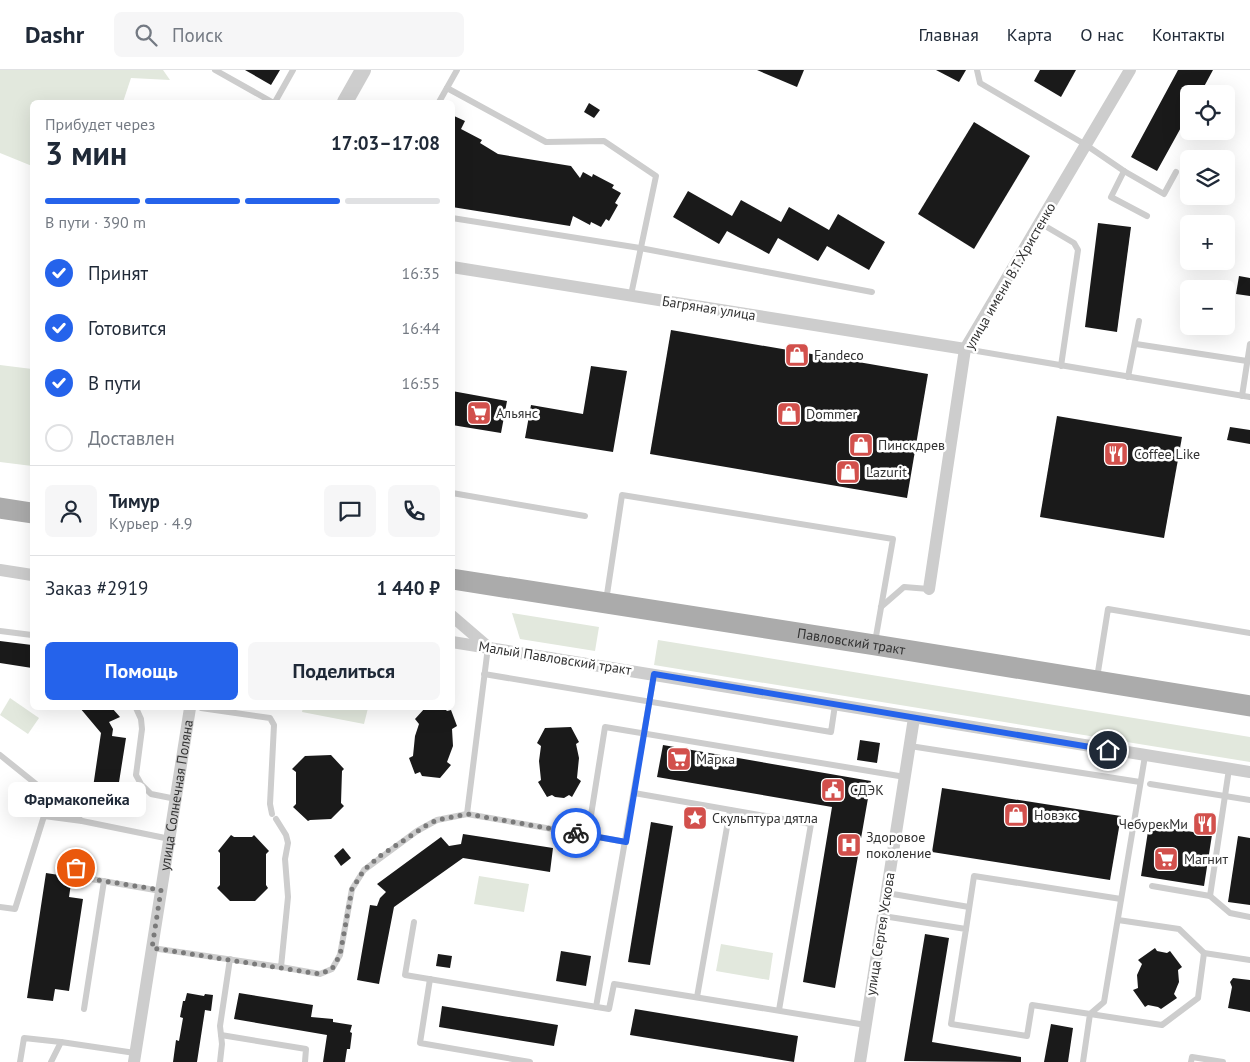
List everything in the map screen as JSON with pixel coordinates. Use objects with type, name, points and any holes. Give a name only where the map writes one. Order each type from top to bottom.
[{"type":"main road","points":[[0,508],[30,513]]},
{"type":"main road","name":"Павловский тракт","points":[[455,579],[1250,706]]},
{"type":"street","points":[[346,100],[363,70]]},
{"type":"street","name":"улица имени В.Т.Христенко","points":[[928,589],[965,349],[1130,70]]},
{"type":"street","name":"Багряная улица","points":[[455,267],[965,349]]},
{"type":"street","points":[[0,570],[30,575]]},
{"type":"street","points":[[455,619],[488,647]]},
{"type":"street","name":"Малый Павловский тракт","points":[[455,642],[1250,772]]},
{"type":"street","name":"улица Солнечная Поляна","points":[[135,1058],[190,710]]},
{"type":"street","name":"улица Сергея Ускова","points":[[860,1062],[914,718]]},
{"type":"lane","points":[[215,70],[269,100]]},
{"type":"lane","points":[[274,100],[294,70]]},
{"type":"lane","points":[[440,100],[457,70]]},
{"type":"lane","points":[[977,70],[980,83],[1086,145],[1124,171],[1164,194],[1176,172]]},
{"type":"lane","points":[[447,88],[546,142],[604,141],[656,176],[631,295]]},
{"type":"lane","points":[[1124,171],[1111,197],[1147,216]]},
{"type":"lane","points":[[455,218],[640,248],[872,292]]},
{"type":"lane","points":[[1040,223],[1074,243],[1078,250],[1061,366]]},
{"type":"lane","points":[[1128,377],[1139,322]]},
{"type":"lane","points":[[1136,344],[1247,361]]},
{"type":"lane","points":[[1242,396],[1250,344]]},
{"type":"lane","points":[[965,349],[1250,398]]},
{"type":"lane","points":[[455,494],[585,516]]},
{"type":"lane","points":[[606,602],[622,495],[893,539],[875,645]]},
{"type":"lane","points":[[881,607],[904,587],[928,589]]},
{"type":"lane","points":[[1096,682],[1108,609],[1250,632]]},
{"type":"lane","points":[[0,631],[30,635]]},
{"type":"lane","points":[[467,814],[488,647]]},
{"type":"lane","points":[[484,674],[831,732],[835,705]]},
{"type":"lane","points":[[596,1007],[654,674]]},
{"type":"lane","points":[[137,710],[142,729],[136,776],[140,784],[151,794],[176,799]]},
{"type":"lane","points":[[215,710],[270,718],[274,725],[270,804],[274,816],[286,835],[288,843],[285,859],[288,897],[281,968]]},
{"type":"lane","points":[[588,834],[605,727],[905,777]]},
{"type":"lane","points":[[910,746],[1140,782]]},
{"type":"lane","points":[[0,755],[82,821]]},
{"type":"lane","points":[[1084,1062],[1090,1014],[1104,1002],[1144,756]]},
{"type":"lane","points":[[1210,896],[1229,769]]},
{"type":"lane","points":[[1150,784],[1250,800]]},
{"type":"lane","points":[[634,793],[811,824],[779,1010]]},
{"type":"lane","points":[[698,997],[730,810]]},
{"type":"lane","points":[[152,948],[320,974],[332,969],[340,955],[352,889],[364,870],[417,831],[437,820],[467,814],[626,842]]},
{"type":"lane","points":[[0,907],[15,909],[44,816],[82,821],[170,839]]},
{"type":"lane","points":[[62,858],[91,879],[161,890]]},
{"type":"lane","points":[[1121,899],[974,876],[951,1024],[1027,1036],[1032,1005],[1162,1025],[1198,998],[1204,954]]},
{"type":"lane","points":[[84,1008],[104,881]]},
{"type":"lane","points":[[1152,886],[1210,896],[1230,913],[1250,917]]},
{"type":"lane","points":[[887,894],[969,907]]},
{"type":"lane","points":[[883,916],[966,930]]},
{"type":"lane","points":[[1118,920],[1179,928],[1204,954],[1250,960]]},
{"type":"lane","points":[[414,922],[404,975],[609,1009],[614,984]]},
{"type":"lane","points":[[220,1062],[222,1044],[220,1026],[230,959]]},
{"type":"lane","points":[[430,979],[420,1043],[530,1062]]},
{"type":"lane","points":[[601,982],[779,1010],[866,1026]]},
{"type":"lane","points":[[221,1034],[306,1049],[304,1062]]},
{"type":"lane","points":[[20,1062],[24,1038],[61,1042],[135,1058]]},
{"type":"lane","points":[[51,1062],[61,1042]]},
{"type":"lane","points":[[1191,1062],[1192,1057],[1223,1062]]},
{"type":"shaded area","points":[[0,70],[163,70],[170,80],[131,78],[124,100],[30,100],[30,165],[0,153]]},
{"type":"shaded area","points":[[0,365],[30,369],[30,466],[0,462]]},
{"type":"shaded area","points":[[512,613],[599,627],[595,651],[520,639]]},
{"type":"shaded area","points":[[658,640],[1250,737],[1250,762],[654,665]]},
{"type":"shaded area","points":[[10,698],[39,718],[28,734],[0,715]]},
{"type":"shaded area","points":[[302,710],[368,710],[364,724],[302,712]]},
{"type":"shaded area","points":[[479,876],[529,884],[524,912],[474,904]]},
{"type":"shaded area","points":[[721,944],[773,953],[769,980],[716,971]]},
{"type":"building","points":[[245,70],[280,70],[271,85]]},
{"type":"building","points":[[757,70],[804,70],[797,87]]},
{"type":"building","points":[[936,70],[966,70],[959,82]]},
{"type":"building","points":[[1040,70],[1076,70],[1061,97],[1034,81]]},
{"type":"building","points":[[1178,70],[1213,70],[1205,85],[1180,85],[1180,129],[1157,171],[1131,157]]},
{"type":"building","points":[[589,103],[600,110],[594,118],[584,112]]},
{"type":"building","points":[[455,116],[465,121],[461,129],[482,140],[480,143],[498,154],[571,166],[580,178],[583,172],[592,177],[593,174],[614,185],[612,188],[621,193],[615,203],[618,205],[609,221],[606,219],[601,227],[591,222],[590,225],[573,216],[570,226],[455,207]]},
{"type":"building","points":[[974,122],[1030,156],[974,249],[918,214]]},
{"type":"building","points":[[688,191],[732,216],[741,200],[781,222],[789,207],[829,230],[838,214],[885,242],[869,270],[827,246],[818,261],[778,238],[769,254],[727,231],[719,244],[673,217]]},
{"type":"building","points":[[1098,223],[1131,227],[1117,332],[1085,327]]},
{"type":"building","points":[[1239,276],[1250,278],[1250,296],[1236,294]]},
{"type":"building","name":"Dommer","points":[[671,330],[928,374],[907,498],[650,454]]},
{"type":"building","points":[[591,366],[627,371],[613,452],[525,438],[531,405],[583,414]]},
{"type":"building","name":"Альянс","points":[[455,392],[507,401],[501,433],[455,425]]},
{"type":"building","points":[[1057,416],[1182,437],[1164,538],[1040,517]]},
{"type":"building","points":[[1230,427],[1250,430],[1250,444],[1227,440]]},
{"type":"building","points":[[0,641],[30,645],[30,668],[0,663]]},
{"type":"building","points":[[82,710],[114,710],[120,717],[109,722],[113,729],[112,736],[126,738],[114,814],[90,808],[101,733]]},
{"type":"building","points":[[423,710],[451,710],[457,726],[452,729],[453,746],[447,762],[451,765],[440,778],[422,776],[420,772],[415,774],[409,758],[413,756],[415,736],[419,724],[415,719]]},
{"type":"building","points":[[571,727],[579,742],[576,744],[579,758],[577,778],[581,781],[572,797],[569,795],[564,798],[552,795],[547,797],[538,782],[541,780],[539,761],[541,746],[537,743],[545,728]]},
{"type":"building","points":[[860,740],[880,743],[877,763],[857,760]]},
{"type":"building","points":[[663,745],[871,781],[835,988],[803,982],[832,807],[657,777]]},
{"type":"building","points":[[331,755],[344,769],[342,771],[341,803],[344,806],[331,819],[308,821],[293,807],[296,804],[296,772],[292,769],[305,756]]},
{"type":"building","points":[[942,788],[1121,816],[1110,880],[932,852]]},
{"type":"building","points":[[651,822],[673,826],[650,965],[628,962]]},
{"type":"building","points":[[1149,825],[1212,835],[1204,886],[1141,876]]},
{"type":"building","points":[[463,834],[553,848],[550,872],[463,858],[394,907],[379,984],[357,980],[370,905],[377,906],[380,898],[386,892],[377,884],[441,837],[449,846],[461,844]]},
{"type":"building","points":[[231,835],[234,837],[252,837],[254,835],[269,851],[266,854],[266,885],[268,888],[255,901],[230,901],[217,888],[220,885],[220,853],[218,851]]},
{"type":"building","points":[[1238,836],[1250,838],[1250,905],[1228,902]]},
{"type":"building","points":[[343,848],[351,858],[341,866],[334,856]]},
{"type":"building","points":[[46,873],[72,877],[69,897],[83,899],[69,991],[55,989],[53,1001],[27,998]]},
{"type":"building","points":[[925,934],[949,938],[932,1042],[1021,1057],[1021,1062],[904,1061]]},
{"type":"building","points":[[1155,948],[1157,951],[1167,953],[1170,951],[1182,967],[1178,970],[1179,982],[1174,994],[1177,998],[1161,1009],[1148,1005],[1145,1007],[1133,990],[1138,988],[1137,975],[1142,964],[1138,960]]},
{"type":"building","points":[[561,951],[591,956],[586,986],[556,981]]},
{"type":"building","points":[[438,954],[452,956],[450,968],[436,966]]},
{"type":"building","points":[[1233,978],[1250,980],[1250,1012],[1228,1008],[1232,987],[1230,982]]},
{"type":"building","points":[[187,993],[204,996],[205,994],[213,995],[211,1011],[205,1010],[197,1062],[173,1062],[176,1040],[179,1041],[183,1018],[180,1017],[183,1001],[185,1001]]},
{"type":"building","points":[[239,993],[313,1005],[311,1017],[333,1019],[333,1022],[352,1025],[350,1049],[347,1049],[345,1062],[323,1062],[327,1035],[234,1019]]},
{"type":"building","points":[[442,1006],[558,1025],[554,1046],[439,1027]]},
{"type":"building","points":[[635,1009],[798,1036],[794,1062],[630,1035]]},
{"type":"building","points":[[1051,1024],[1073,1028],[1068,1062],[1044,1062]]},
{"type":"way so far","points":[[76,868],[91,879],[161,890],[152,948],[320,974],[332,969],[340,955],[352,889],[364,870],[380,856],[427,825],[437,820],[467,814],[576,833]]},
{"type":"place","name":"Fandeco","points":[[797,355]]},
{"type":"place","name":"Альянс","points":[[479,413]]},
{"type":"place","name":"Dommer","points":[[789,414]]},
{"type":"place","name":"Пинскдрев","points":[[861,445]]},
{"type":"place","name":"Coffee Like","points":[[1116,454]]},
{"type":"place","name":"Lazurit","points":[[848,472]]},
{"type":"place","name":"Марка","points":[[679,759]]},
{"type":"place","name":"СДЭК","points":[[833,790]]},
{"type":"place","name":"Новэкс","points":[[1016,815]]},
{"type":"place","name":"Скульптура дятла","points":[[695,818]]},
{"type":"place","name":"ЧебурекМи","points":[[1205,824]]},
{"type":"place","name":"Здоровое поколение","points":[[849,845]]},
{"type":"place","name":"Магнит","points":[[1166,859]]},
{"type":"place","name":"Фармакопейка","points":[[76,868]]},
{"type":"route","points":[[576,833],[626,842],[654,674],[1108,750]]}]
